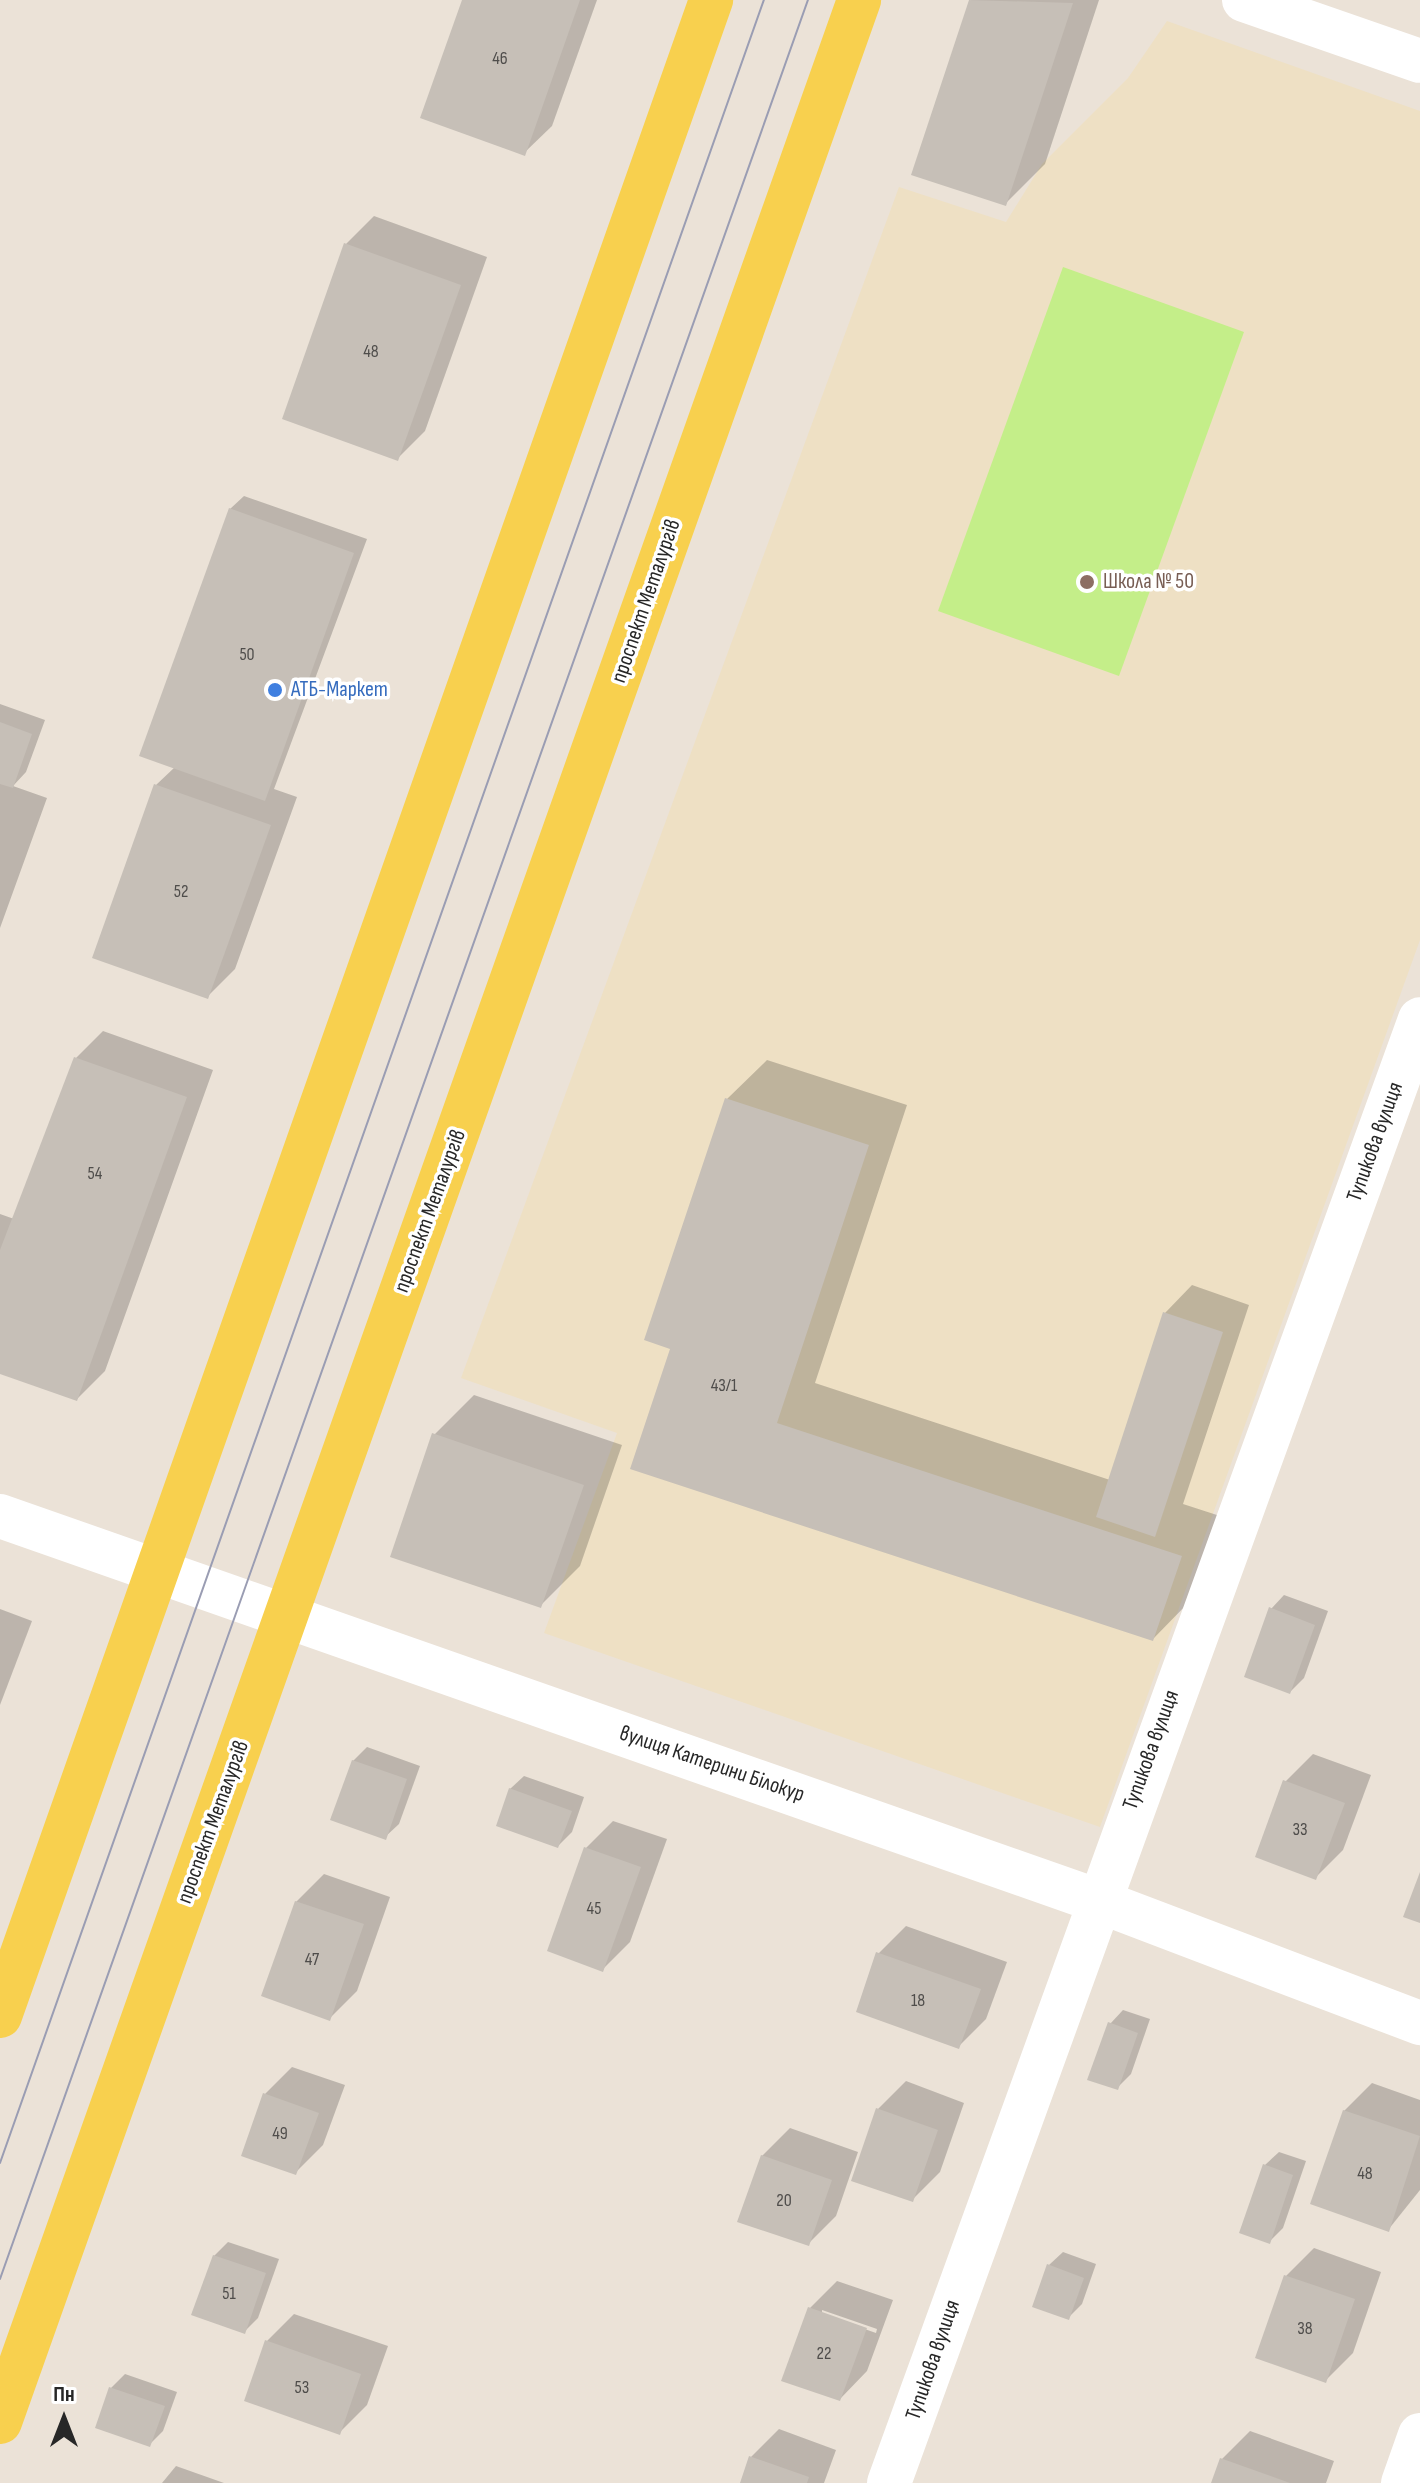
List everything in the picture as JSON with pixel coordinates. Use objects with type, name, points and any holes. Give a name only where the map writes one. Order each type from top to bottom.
[{"type":"main road","points":[[0,2016],[711,0]]},
{"type":"main road","name":"проспект Металургів","points":[[0,2422],[859,0]]},
{"type":"street","points":[[1244,0],[1420,61]]},
{"type":"street","name":"Тупикова вулиця","points":[[889,2483],[1096,1900],[1420,1019]]},
{"type":"street","name":"вулиця Катерини Білокур","points":[[0,1516],[1096,1900],[1420,2023]]},
{"type":"street","points":[[1403,2483],[1420,2435]]},
{"type":"shaded area","name":"Школа № 50","points":[[1167,21],[1420,111],[1420,940],[1100,1827],[544,1633],[617,1433],[461,1378],[899,187],[1006,222],[1042,164],[1128,78]]},
{"type":"green space","points":[[1063,267],[1244,332],[1119,676],[938,611]]},
{"type":"building","points":[[462,0],[580,0],[525,156],[420,118]]},
{"type":"building","points":[[969,0],[1073,3],[1006,206],[911,175]]},
{"type":"building","points":[[344,243],[461,285],[398,461],[282,419]]},
{"type":"building","points":[[229,508],[354,553],[265,801],[139,756]]},
{"type":"building","points":[[0,722],[32,734],[13,788],[0,784]]},
{"type":"building","points":[[154,784],[271,825],[208,999],[92,958]]},
{"type":"building","points":[[74,1057],[187,1097],[77,1401],[0,1374],[0,1250]]},
{"type":"building","points":[[725,1098],[869,1145],[777,1423],[1182,1556],[1153,1641],[630,1469],[670,1349],[644,1340]]},
{"type":"building","points":[[1163,1312],[1223,1332],[1155,1537],[1096,1517]]},
{"type":"building","points":[[432,1433],[584,1485],[541,1608],[390,1557]]},
{"type":"building","points":[[1269,1607],[1315,1625],[1290,1694],[1244,1677]]},
{"type":"building","points":[[352,1760],[407,1779],[386,1840],[330,1820]]},
{"type":"building","points":[[1283,1780],[1345,1803],[1316,1880],[1255,1857]]},
{"type":"building","points":[[509,1788],[572,1811],[558,1848],[496,1826]]},
{"type":"building","points":[[584,1847],[641,1867],[603,1972],[547,1951]]},
{"type":"building","points":[[1420,1872],[1420,1923],[1403,1917]]},
{"type":"building","points":[[295,1901],[364,1924],[330,2021],[261,1996]]},
{"type":"building","points":[[876,1952],[981,1989],[959,2049],[856,2012]]},
{"type":"building","points":[[1108,2022],[1138,2033],[1118,2090],[1087,2080]]},
{"type":"building","points":[[263,2093],[319,2113],[296,2175],[241,2156]]},
{"type":"building","points":[[876,2108],[938,2130],[913,2202],[851,2181]]},
{"type":"building","points":[[1343,2110],[1420,2136],[1389,2232],[1310,2204]]},
{"type":"building","points":[[761,2155],[832,2180],[809,2246],[737,2222]]},
{"type":"building","points":[[1263,2164],[1293,2175],[1270,2244],[1239,2233]]},
{"type":"building","points":[[213,2255],[266,2273],[245,2334],[191,2315]]},
{"type":"building","points":[[1047,2264],[1084,2278],[1069,2320],[1032,2307]]},
{"type":"building","points":[[1284,2275],[1355,2299],[1326,2383],[1255,2358]]},
{"type":"building","points":[[808,2307],[867,2328],[840,2401],[781,2381]]},
{"type":"building","points":[[265,2340],[361,2374],[340,2435],[244,2401]]},
{"type":"building","points":[[109,2387],[165,2406],[150,2447],[95,2428]]},
{"type":"building","points":[[749,2456],[809,2477],[807,2483],[740,2483]]},
{"type":"building","points":[[1220,2458],[1290,2483],[1211,2483]]},
{"type":"tram line","points":[[0,2163],[764,0]]},
{"type":"tram line","points":[[0,2279],[808,0]]},
{"type":"place","name":"Школа № 50","points":[[1087,582]]},
{"type":"place","name":"АТБ-Маркет","points":[[275,690]]}]
